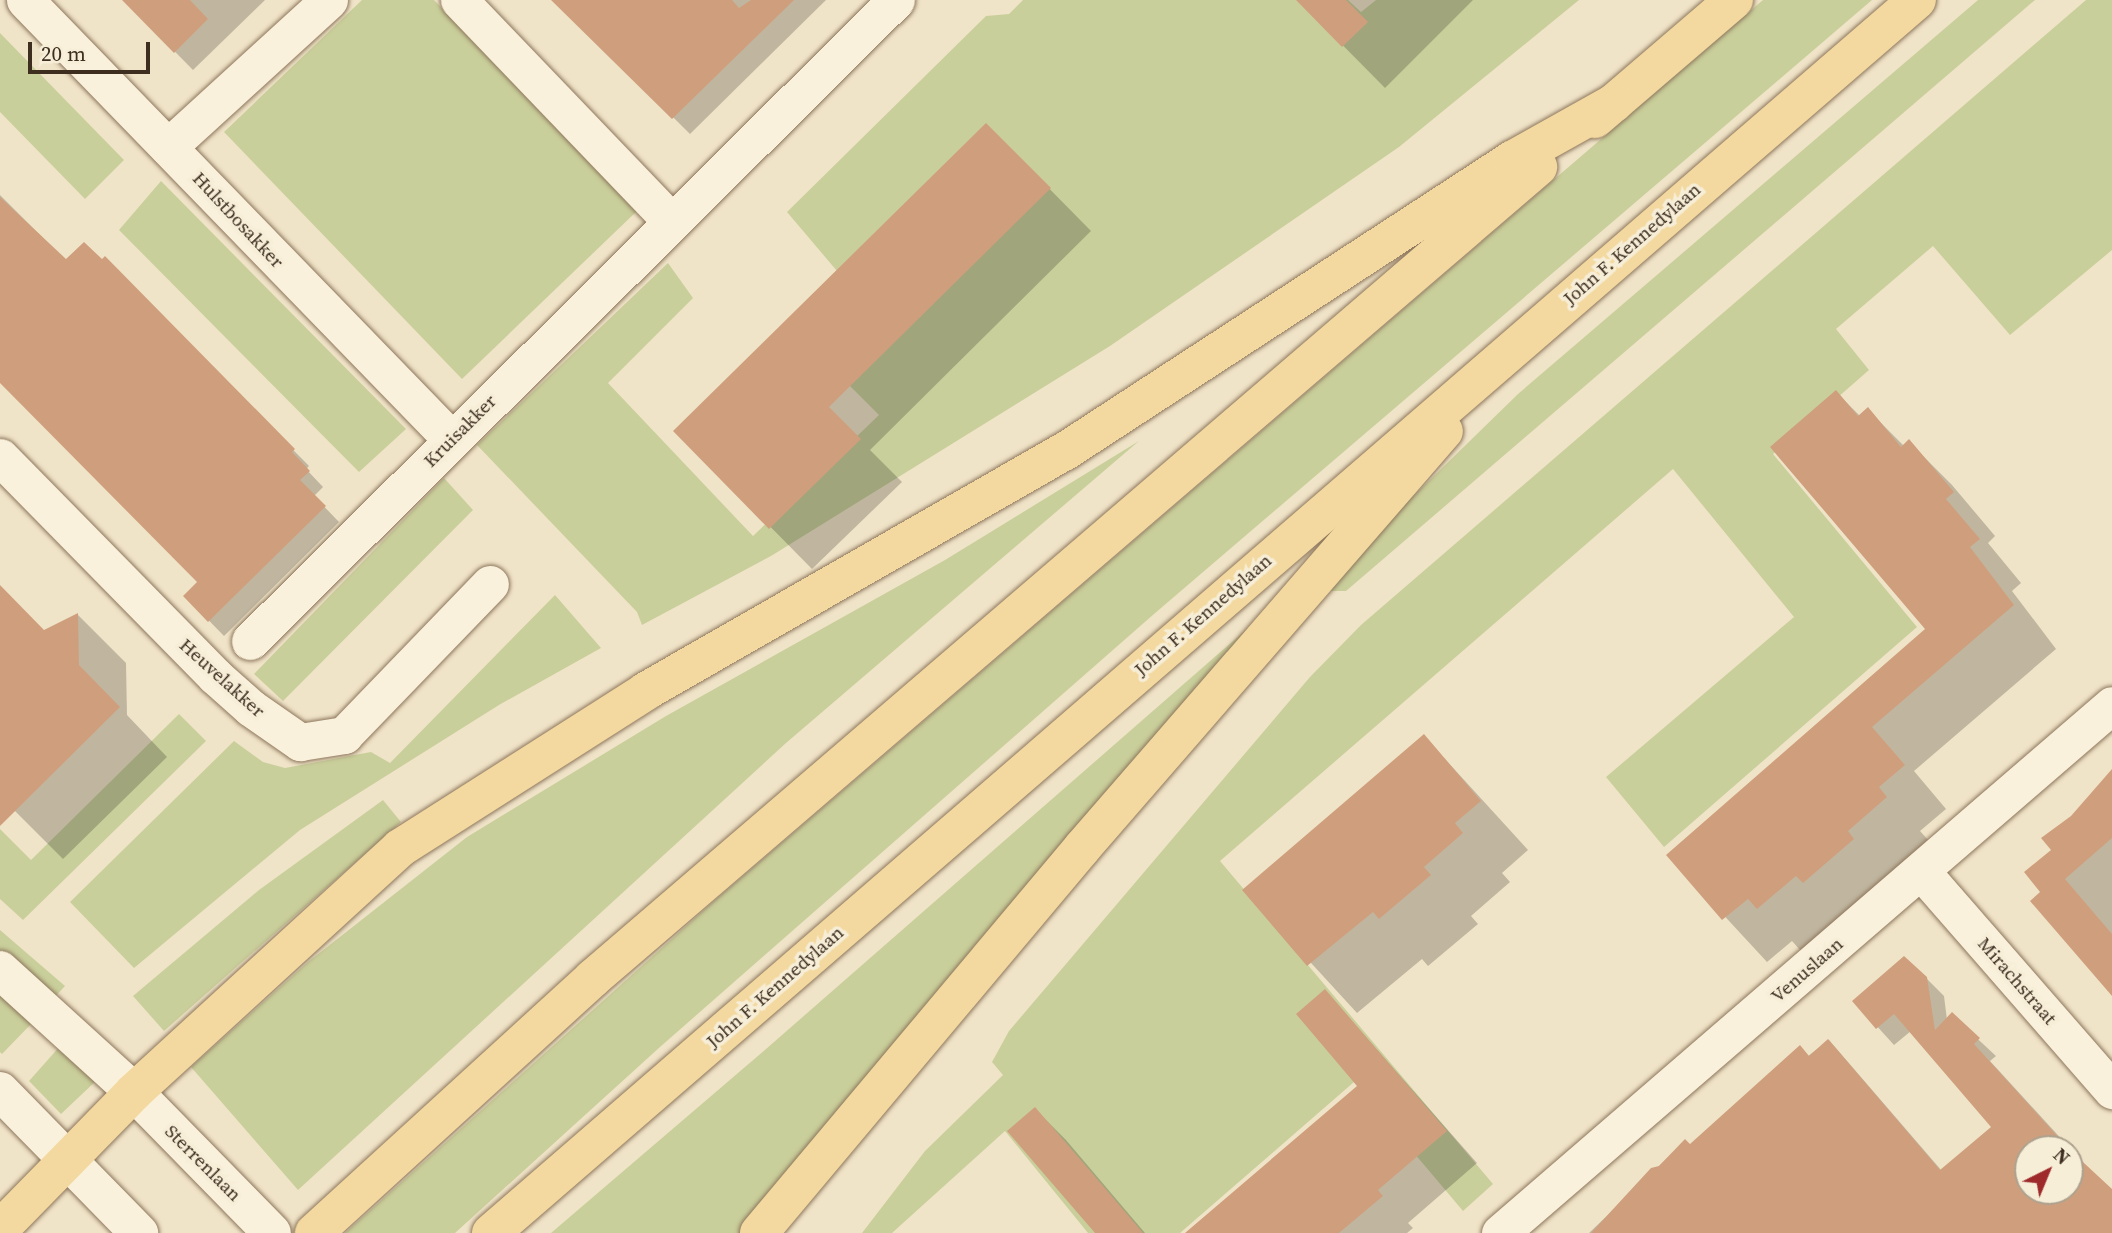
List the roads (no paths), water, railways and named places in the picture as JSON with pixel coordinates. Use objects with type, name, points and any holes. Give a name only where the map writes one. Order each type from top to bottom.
[{"type":"main road","points":[[314,1233],[592,979],[1734,0]]},
{"type":"main road","name":"John F. Kennedylaan","points":[[491,1233],[1511,348],[1917,0]]},
{"type":"main road","points":[[0,1229],[134,1092],[400,848],[646,691],[1064,452],[1512,160],[1614,103]]},
{"type":"main road","points":[[759,1233],[1511,348]]},
{"type":"main road","name":"Sterrenlaan","points":[[0,970],[134,1092],[272,1233]]},
{"type":"main road","points":[[0,1091],[129,1223]]},
{"type":"street","name":"Hulstbosakker","points":[[25,0],[452,439]]},
{"type":"street","points":[[168,147],[329,0]]},
{"type":"street","points":[[458,0],[671,221]]},
{"type":"street","name":"Kruisakker","points":[[250,640],[896,0]]},
{"type":"street","name":"Heuvelakker","points":[[0,457],[215,676],[251,708],[300,742],[344,735],[490,584]]},
{"type":"street","name":"Venuslaan","points":[[1500,1233],[2112,705]]},
{"type":"street","name":"Mirachstraat","points":[[1921,871],[2112,1090]]}]
